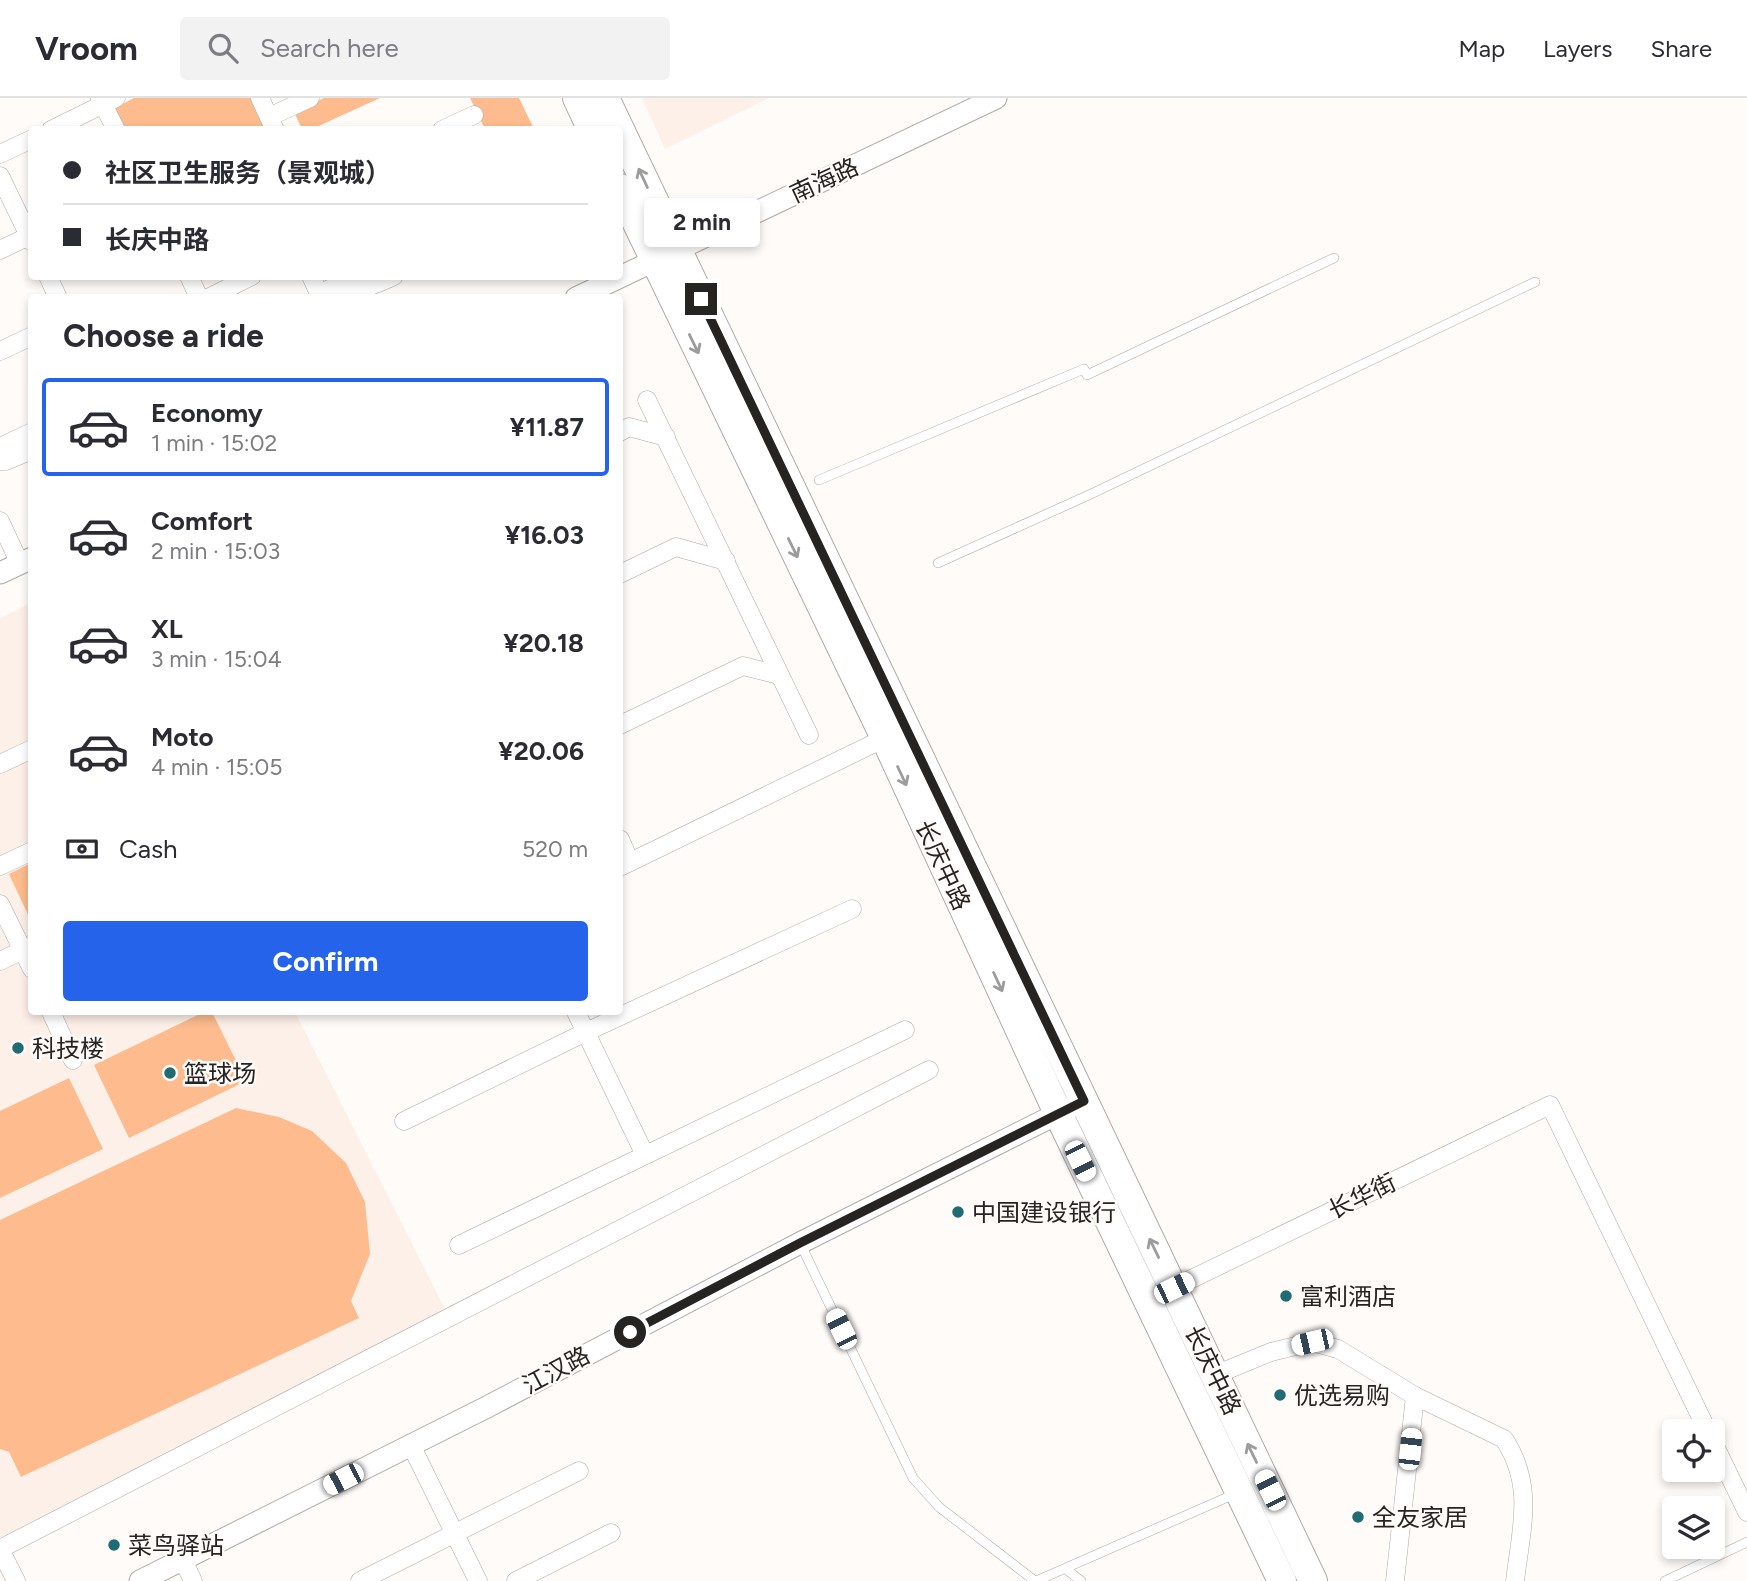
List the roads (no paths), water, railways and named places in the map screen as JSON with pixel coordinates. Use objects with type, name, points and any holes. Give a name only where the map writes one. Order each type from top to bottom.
[{"type":"main road","points":[[577,98],[590,126]]},
{"type":"main road","name":"长庆中路","points":[[605,98],[616,126]]},
{"type":"main road","name":"长庆中路","points":[[623,144],[666,255],[885,738],[1058,1113],[1282,1581]]},
{"type":"main road","name":"长庆中路","points":[[623,192],[666,255],[1084,1101],[1313,1581]]},
{"type":"street","points":[[260,98],[272,123],[310,98]]},
{"type":"street","name":"南海路","points":[[623,276],[996,98]]},
{"type":"street","points":[[58,126],[107,100],[115,126]]},
{"type":"street","points":[[451,126],[474,115]]},
{"type":"street","points":[[0,154],[28,141]]},
{"type":"street","points":[[0,176],[25,214]]},
{"type":"street","points":[[0,250],[28,240]]},
{"type":"street","points":[[216,294],[244,280]]},
{"type":"street","points":[[325,294],[357,281],[371,288],[386,280]]},
{"type":"street","name":"南海路","points":[[584,294],[614,280]]},
{"type":"street","points":[[0,351],[28,338]]},
{"type":"street","points":[[647,400],[809,735]]},
{"type":"street","points":[[623,430],[629,427],[666,437]]},
{"type":"street","points":[[0,447],[28,434]]},
{"type":"street","points":[[0,461],[28,452]]},
{"type":"street","points":[[0,521],[26,561],[0,573]]},
{"type":"street","points":[[623,573],[676,547],[726,561]]},
{"type":"street","points":[[623,723],[743,666],[779,675]]},
{"type":"street","points":[[625,864],[885,738]]},
{"type":"street","points":[[0,764],[28,751]]},
{"type":"street","points":[[0,866],[28,853]]},
{"type":"street","points":[[0,904],[27,948],[0,961]]},
{"type":"street","points":[[623,1015],[852,909]]},
{"type":"street","points":[[56,1015],[73,1060]]},
{"type":"street","points":[[578,1015],[645,1155]]},
{"type":"street","points":[[404,1121],[623,1015]]},
{"type":"street","points":[[458,1245],[905,1030]]},
{"type":"street","points":[[16,1581],[0,1549],[929,1070]]},
{"type":"street","name":"江汉路","points":[[140,1581],[411,1445],[800,1243],[1084,1101]]},
{"type":"street","name":"长华街","points":[[1174,1288],[1550,1105],[1702,1419]]},
{"type":"street","points":[[1215,1375],[1271,1352],[1312,1342],[1338,1349],[1415,1396],[1503,1439],[1512,1452],[1524,1484],[1515,1581]]},
{"type":"street","points":[[1395,1581],[1415,1396]]},
{"type":"street","points":[[411,1445],[478,1581]]},
{"type":"street","points":[[1725,1467],[1747,1512]]},
{"type":"street","points":[[360,1581],[579,1471]]},
{"type":"street","points":[[516,1581],[611,1533]]},
{"type":"street","points":[[183,1560],[193,1581]]},
{"type":"lane","points":[[819,480],[1084,369],[1087,375],[1334,258]]},
{"type":"lane","points":[[938,563],[1091,494],[1535,282]]},
{"type":"lane","points":[[800,1243],[913,1478],[939,1507],[1035,1581],[1238,1493]]},
{"type":"lane","points":[[1665,1581],[1747,1542]]},
{"type":"lane","points":[[1066,1569],[1081,1581]]},
{"type":"place","name":"科技楼","points":[[18,1048]]},
{"type":"place","name":"篮球场","points":[[170,1073]]},
{"type":"place","name":"中国建设银行","points":[[958,1212]]},
{"type":"place","name":"富利酒店","points":[[1286,1296]]},
{"type":"place","name":"优选易购","points":[[1280,1395]]},
{"type":"place","name":"全友家居","points":[[1358,1517]]},
{"type":"place","name":"菜鸟驿站","points":[[114,1545]]}]
